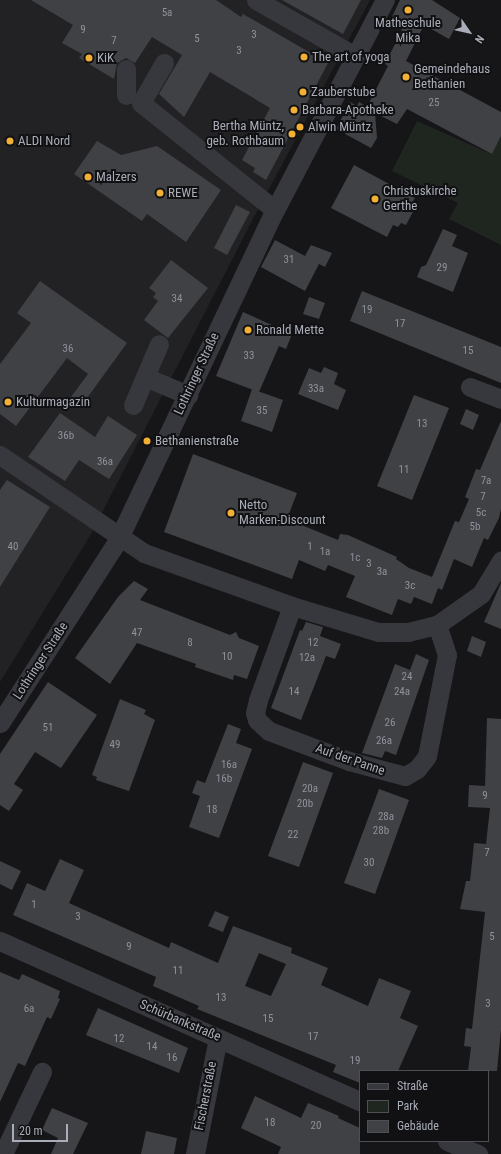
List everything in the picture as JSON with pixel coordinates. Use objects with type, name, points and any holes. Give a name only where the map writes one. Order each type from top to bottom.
[{"type":"street","points":[[256,0],[355,56]]},
{"type":"street","name":"Lothringer Straße","points":[[0,723],[119,538],[275,210],[385,0]]},
{"type":"street","points":[[134,99],[164,63]]},
{"type":"street","points":[[126,69],[134,99],[275,210]]},
{"type":"street","points":[[133,405],[159,344]]},
{"type":"street","points":[[145,377],[188,395]]},
{"type":"street","points":[[470,387],[501,399]]},
{"type":"street","points":[[0,454],[119,538],[144,553],[292,606],[378,632],[408,632],[437,625],[481,594],[501,561]]},
{"type":"street","name":"Auf der Panne","points":[[292,606],[258,700],[255,714],[257,720],[269,731],[334,756],[388,774],[405,776],[417,769],[427,756],[447,655],[437,625]]},
{"type":"street","name":"Schürbankstraße","points":[[0,941],[359,1101]]},
{"type":"street","name":"Fischerstraße","points":[[195,1154],[218,1038]]},
{"type":"street","points":[[4,1152],[42,1072]]},
{"type":"street","points":[[449,1142],[478,1154]]},
{"type":"shaded area","points":[[0,0],[370,0],[255,215],[91,534],[0,682]]},
{"type":"green space","points":[[417,121],[491,154],[501,136],[501,245],[449,219],[458,203],[392,171]]},
{"type":"building","points":[[31,0],[216,0],[241,17],[243,14],[328,63],[266,180],[253,172],[255,168],[242,160],[270,108],[210,72],[184,117],[159,94],[182,55],[152,37],[135,63],[126,58],[117,63],[114,79],[79,58],[82,54],[62,43],[73,25]]},
{"type":"building","points":[[282,0],[361,0],[343,34]]},
{"type":"building","points":[[400,0],[432,0],[460,18],[449,39],[424,25],[406,61],[501,112],[501,136],[492,154],[407,109],[397,124],[375,113],[377,138],[371,148],[336,129],[350,102],[357,106],[359,102],[367,107],[388,66],[385,64],[402,30],[389,23]]},
{"type":"building","name":"REWE","points":[[97,141],[121,155],[157,146],[221,190],[186,242],[147,214],[142,221],[74,174]]},
{"type":"building","name":"Christuskirche Gerthe","points":[[354,165],[415,198],[413,201],[417,204],[406,225],[401,223],[398,227],[393,225],[387,237],[331,208]]},
{"type":"building","points":[[236,205],[250,212],[227,255],[214,248]]},
{"type":"building","points":[[443,229],[457,235],[452,246],[468,253],[453,292],[417,277],[421,267],[426,265]]},
{"type":"building","points":[[275,240],[305,256],[311,245],[332,253],[325,267],[319,264],[305,291],[261,267]]},
{"type":"building","points":[[171,260],[208,288],[168,338],[144,320],[158,301],[153,297],[156,293],[149,288]]},
{"type":"building","points":[[40,281],[127,343],[82,405],[71,397],[88,374],[67,358],[16,426],[0,414],[0,364],[31,323],[17,313]]},
{"type":"building","points":[[362,291],[501,347],[501,383],[350,321]]},
{"type":"building","points":[[309,297],[325,303],[319,319],[303,314]]},
{"type":"building","points":[[243,312],[292,334],[286,349],[279,346],[259,392],[216,376]]},
{"type":"building","points":[[324,367],[338,373],[334,384],[346,390],[338,410],[298,394],[309,368],[321,373]]},
{"type":"building","points":[[252,389],[283,400],[272,432],[241,421]]},
{"type":"building","points":[[414,395],[449,408],[412,500],[377,486]]},
{"type":"building","points":[[466,409],[479,415],[473,430],[460,424]]},
{"type":"building","points":[[60,413],[95,437],[108,416],[137,435],[109,479],[79,460],[65,481],[28,457]]},
{"type":"building","points":[[501,421],[501,509],[499,518],[488,540],[484,538],[472,567],[454,559],[442,590],[438,588],[432,604],[414,597],[411,604],[398,599],[392,615],[346,597],[355,576],[328,565],[325,571],[299,560],[292,579],[164,532],[193,454],[297,493],[287,519],[338,540],[340,534],[348,535],[397,557],[396,559],[409,568],[432,577],[455,521],[459,522],[469,499],[465,497],[476,469],[480,470]]},
{"type":"building","points":[[7,480],[50,507],[0,587],[0,490]]},
{"type":"building","points":[[134,581],[148,589],[140,600],[230,635],[236,632],[239,638],[259,646],[247,679],[234,675],[233,680],[195,667],[196,664],[137,643],[110,684],[75,658],[118,597]]},
{"type":"building","points":[[501,583],[501,629],[484,622]]},
{"type":"building","points":[[306,622],[323,627],[320,636],[341,644],[335,659],[326,656],[301,720],[271,708],[300,630],[302,631]]},
{"type":"building","points":[[472,636],[486,642],[481,657],[467,651]]},
{"type":"building","points":[[416,654],[429,660],[396,755],[385,751],[382,758],[362,753],[395,664],[410,670]]},
{"type":"building","points":[[48,682],[97,715],[61,768],[35,752],[14,784],[23,790],[9,811],[0,805],[0,754]]},
{"type":"building","points":[[120,699],[146,710],[144,714],[155,720],[129,791],[96,780],[97,777],[92,775]]},
{"type":"building","points":[[487,718],[501,719],[501,1030],[497,1071],[468,1070],[471,1047],[464,1046],[466,1028],[472,1029],[485,912],[460,909],[466,881],[470,881],[474,843],[486,844],[490,808],[468,807],[469,785],[485,786]]},
{"type":"building","points":[[228,724],[241,729],[236,743],[252,749],[219,838],[189,827],[200,796],[192,793],[197,780],[205,783]]},
{"type":"building","points":[[303,762],[333,773],[299,867],[268,856]]},
{"type":"building","points":[[379,789],[409,800],[375,894],[344,883]]},
{"type":"building","points":[[60,859],[84,870],[69,903],[169,948],[171,942],[218,963],[233,926],[292,948],[291,953],[328,968],[321,985],[368,1006],[379,978],[411,991],[400,1018],[418,1026],[398,1070],[359,1070],[359,1083],[333,1072],[336,1065],[197,1009],[199,1006],[153,986],[156,977],[13,915],[27,883],[45,891]],"holes":[[[259,953],[286,964],[271,996],[245,986]]]},
{"type":"building","points":[[0,861],[21,871],[12,890],[0,884]]},
{"type":"building","points":[[215,911],[229,917],[223,932],[208,926]]},
{"type":"building","points":[[0,972],[19,980],[22,974],[60,991],[58,998],[60,999],[51,1019],[47,1017],[25,1066],[18,1063],[0,1102]]},
{"type":"building","points":[[98,1008],[188,1048],[179,1073],[86,1035]]},
{"type":"building","points":[[255,1096],[301,1118],[308,1103],[339,1116],[338,1118],[359,1128],[360,1154],[278,1154],[281,1147],[241,1128]]},
{"type":"building","points":[[52,1108],[88,1123],[73,1154],[51,1154],[58,1138],[42,1130]]},
{"type":"building","points":[[146,1131],[177,1138],[174,1154],[141,1154]]},
{"type":"place","name":"Matheschule Mika","points":[[408,10]]},
{"type":"place","name":"The art of yoga","points":[[304,57]]},
{"type":"place","name":"KiK","points":[[89,58]]},
{"type":"place","name":"Gemeindehaus Bethanien","points":[[406,77]]},
{"type":"place","name":"Zauberstube","points":[[303,92]]},
{"type":"place","name":"Barbara-Apotheke","points":[[294,110]]},
{"type":"place","name":"Alwin Müntz","points":[[300,127]]},
{"type":"place","name":"Bertha Müntz, geb. Rothbaum","points":[[292,134]]},
{"type":"place","name":"ALDI Nord","points":[[10,141]]},
{"type":"place","name":"Malzers","points":[[88,177]]},
{"type":"place","name":"REWE","points":[[160,193]]},
{"type":"place","name":"Christuskirche Gerthe","points":[[375,199]]},
{"type":"place","name":"Ronald Mette","points":[[248,330]]},
{"type":"place","name":"Kulturmagazin","points":[[8,402]]},
{"type":"place","name":"Bethanienstraße","points":[[147,441]]},
{"type":"place","name":"Netto Marken-Discount","points":[[231,513]]}]
